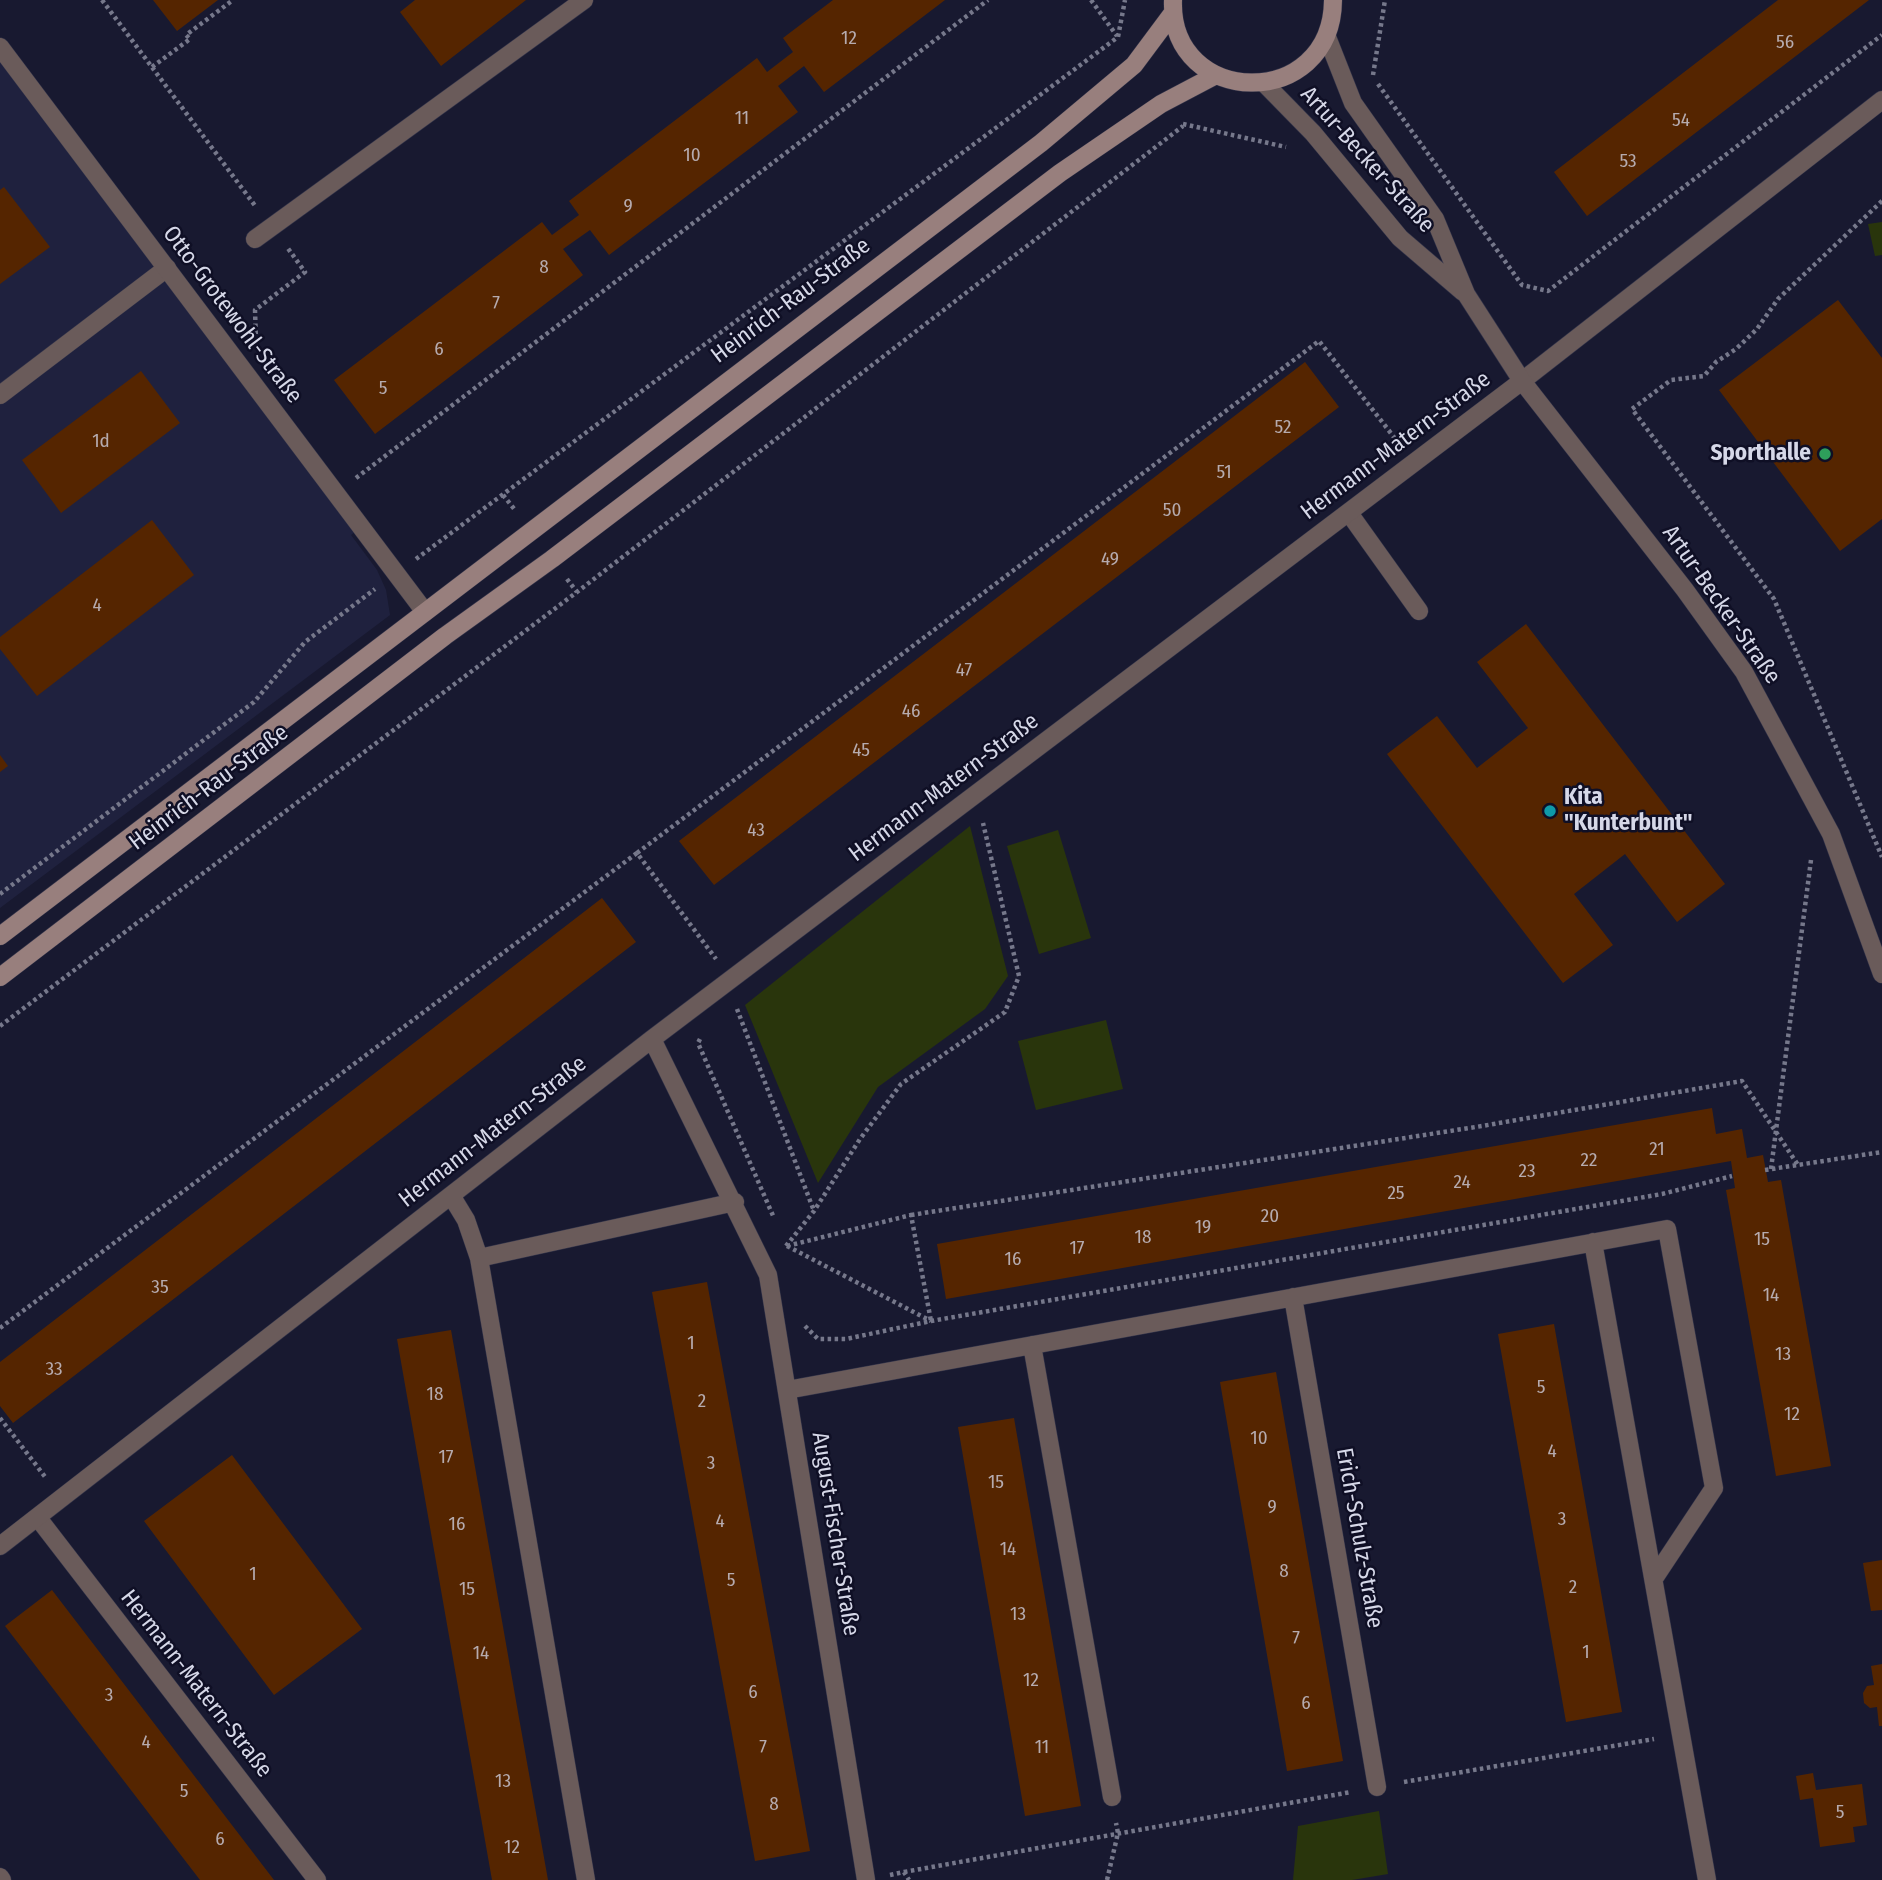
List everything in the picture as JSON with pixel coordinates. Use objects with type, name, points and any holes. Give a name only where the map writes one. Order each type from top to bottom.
[{"type":"main road","points":[[1172,7],[1180,39],[1195,60],[1216,75],[1240,83],[1265,84],[1290,75],[1311,59],[1326,37],[1333,15],[1333,0]]},
{"type":"main road","name":"Heinrich-Rau-Straße","points":[[0,936],[1041,143],[1134,65],[1172,7]]},
{"type":"main road","name":"Heinrich-Rau-Straße","points":[[0,977],[445,636],[552,559],[1060,173],[1161,104],[1216,75]]},
{"type":"main road","points":[[425,612],[445,636]]},
{"type":"street","points":[[255,239],[584,0]]},
{"type":"street","name":"Artur-Becker-Straße","points":[[1326,37],[1353,103],[1435,219],[1466,294],[1522,381],[1685,590],[1744,672],[1831,834],[1882,974]]},
{"type":"street","name":"Otto-Grotewohl-Straße","points":[[0,47],[425,612]]},
{"type":"street","name":"Artur-Becker-Straße","points":[[1265,84],[1313,133],[1400,238],[1466,294]]},
{"type":"street","name":"Hermann-Matern-Straße","points":[[0,1546],[652,1039],[1414,464],[1882,100]]},
{"type":"street","points":[[0,395],[167,268]]},
{"type":"street","points":[[1349,513],[1419,611]]},
{"type":"street","name":"August-Fischer-Straße","points":[[652,1039],[735,1202],[768,1275],[866,1880]]},
{"type":"street","points":[[452,1197],[466,1220],[480,1258],[586,1880]]},
{"type":"street","points":[[480,1258],[735,1202]]},
{"type":"street","points":[[787,1390],[1667,1228],[1714,1488],[1655,1577]]},
{"type":"street","points":[[1593,1242],[1655,1577],[1707,1880]]},
{"type":"street","name":"Erich-Schulz-Straße","points":[[1293,1297],[1377,1787]]},
{"type":"street","points":[[1032,1345],[1112,1797]]},
{"type":"street","name":"Hermann-Matern-Straße","points":[[38,1518],[317,1880]]},
{"type":"path","points":[[102,0],[305,272],[255,310],[257,351]]},
{"type":"path","points":[[152,67],[190,40],[186,35],[233,0]]},
{"type":"path","points":[[347,468],[355,479],[988,0]]},
{"type":"path","points":[[1091,0],[1118,37]]},
{"type":"path","points":[[0,894],[254,702],[305,642],[1118,37],[1125,0]]},
{"type":"path","points":[[1373,77],[1522,285],[1548,291],[1882,35]]},
{"type":"path","points":[[0,1026],[577,592],[1184,125]]},
{"type":"path","points":[[1882,201],[1778,299],[1757,329],[1736,349],[1716,362],[1704,376],[1671,380],[1632,409],[1773,598],[1882,857]]},
{"type":"path","points":[[0,1328],[1319,341],[1414,464]]},
{"type":"path","points":[[786,1246],[814,1211],[860,1139],[901,1084],[1005,1012],[1019,976],[976,795]]},
{"type":"path","points":[[1811,852],[1799,968],[1768,1170],[1882,1152]]},
{"type":"path","points":[[637,853],[732,980]]},
{"type":"path","points":[[733,998],[814,1211]]},
{"type":"path","points":[[702,1035],[698,1043],[775,1220]]},
{"type":"path","points":[[786,1246],[911,1215],[1482,1126],[1742,1081],[1798,1166]]},
{"type":"path","points":[[803,1317],[806,1329],[818,1339],[846,1339],[931,1321],[1662,1194],[1732,1176]]},
{"type":"path","points":[[911,1215],[931,1321]]},
{"type":"path","points":[[780,1233],[789,1258]]},
{"type":"path","points":[[786,1246],[931,1321]]},
{"type":"path","points":[[0,1418],[63,1499]]},
{"type":"path","points":[[904,1872],[1663,1737]]},
{"type":"path","points":[[1107,1880],[1118,1833],[1112,1797]]},
{"type":"shaded area","points":[[0,47],[361,527],[351,535],[377,570],[386,590],[390,615],[0,908]]},
{"type":"green space","points":[[1882,222],[1882,255],[1875,256],[1868,224]]},
{"type":"green space","points":[[970,826],[1008,976],[985,1009],[878,1087],[818,1183],[745,1005]]},
{"type":"green space","points":[[1058,830],[1091,938],[1039,954],[1007,846]]},
{"type":"green space","points":[[1106,1020],[1123,1089],[1036,1110],[1018,1041]]},
{"type":"green space","points":[[1379,1811],[1388,1874],[1352,1880],[1293,1880],[1298,1826]]},
{"type":"building","points":[[153,0],[218,0],[177,31]]},
{"type":"building","points":[[415,0],[526,0],[441,66],[400,12]]},
{"type":"building","points":[[833,0],[945,0],[824,92],[804,66],[778,86],[798,112],[609,255],[590,230],[563,249],[583,275],[375,434],[334,380],[542,222],[552,235],[579,215],[569,201],[757,58],[767,72],[793,52],[783,38]]},
{"type":"building","points":[[1778,0],[1869,0],[1587,216],[1554,172]]},
{"type":"building","points":[[4,187],[50,247],[0,284],[0,190]]},
{"type":"building","name":"Sporthalle","points":[[1838,300],[1882,358],[1882,519],[1840,551],[1719,390]]},
{"type":"building","points":[[1305,362],[1339,407],[714,885],[679,841]]},
{"type":"building","points":[[141,371],[180,423],[61,513],[22,460]]},
{"type":"building","points":[[152,520],[194,575],[37,696],[0,649],[0,637]]},
{"type":"building","name":"Kita \"Kunterbunt\"","points":[[1526,624],[1725,884],[1677,922],[1625,854],[1574,894],[1613,945],[1563,983],[1387,754],[1437,716],[1477,768],[1528,728],[1477,662]]},
{"type":"building","points":[[0,755],[8,766],[0,772]]},
{"type":"building","points":[[602,898],[636,942],[13,1423],[0,1406],[0,1362]]},
{"type":"building","points":[[1712,1108],[1716,1134],[1742,1129],[1747,1158],[1763,1155],[1768,1182],[1781,1180],[1831,1466],[1776,1476],[1726,1190],[1735,1188],[1731,1161],[946,1299],[937,1244]]},
{"type":"building","points":[[707,1282],[810,1851],[755,1861],[652,1292]]},
{"type":"building","points":[[1554,1324],[1622,1712],[1566,1722],[1498,1334]]},
{"type":"building","points":[[451,1330],[548,1880],[492,1880],[465,1727],[397,1339]]},
{"type":"building","points":[[1276,1372],[1343,1761],[1287,1771],[1220,1382]]},
{"type":"building","points":[[1014,1418],[1081,1806],[1025,1816],[958,1427]]},
{"type":"building","points":[[232,1455],[362,1629],[274,1695],[144,1521]]},
{"type":"building","points":[[1882,1560],[1882,1610],[1871,1611],[1863,1563]]},
{"type":"building","points":[[52,1590],[274,1880],[200,1880],[5,1626]]},
{"type":"building","points":[[1882,1664],[1882,1726],[1879,1726],[1877,1707],[1870,1708],[1864,1703],[1863,1693],[1867,1686],[1874,1685],[1871,1666]]},
{"type":"building","points":[[1813,1773],[1816,1790],[1862,1784],[1867,1825],[1853,1827],[1855,1842],[1820,1847],[1813,1798],[1800,1800],[1796,1776]]},
{"type":"place","name":"Sporthalle","points":[[1825,454]]},
{"type":"place","name":"Kita \"Kunterbunt\"","points":[[1550,811]]}]
